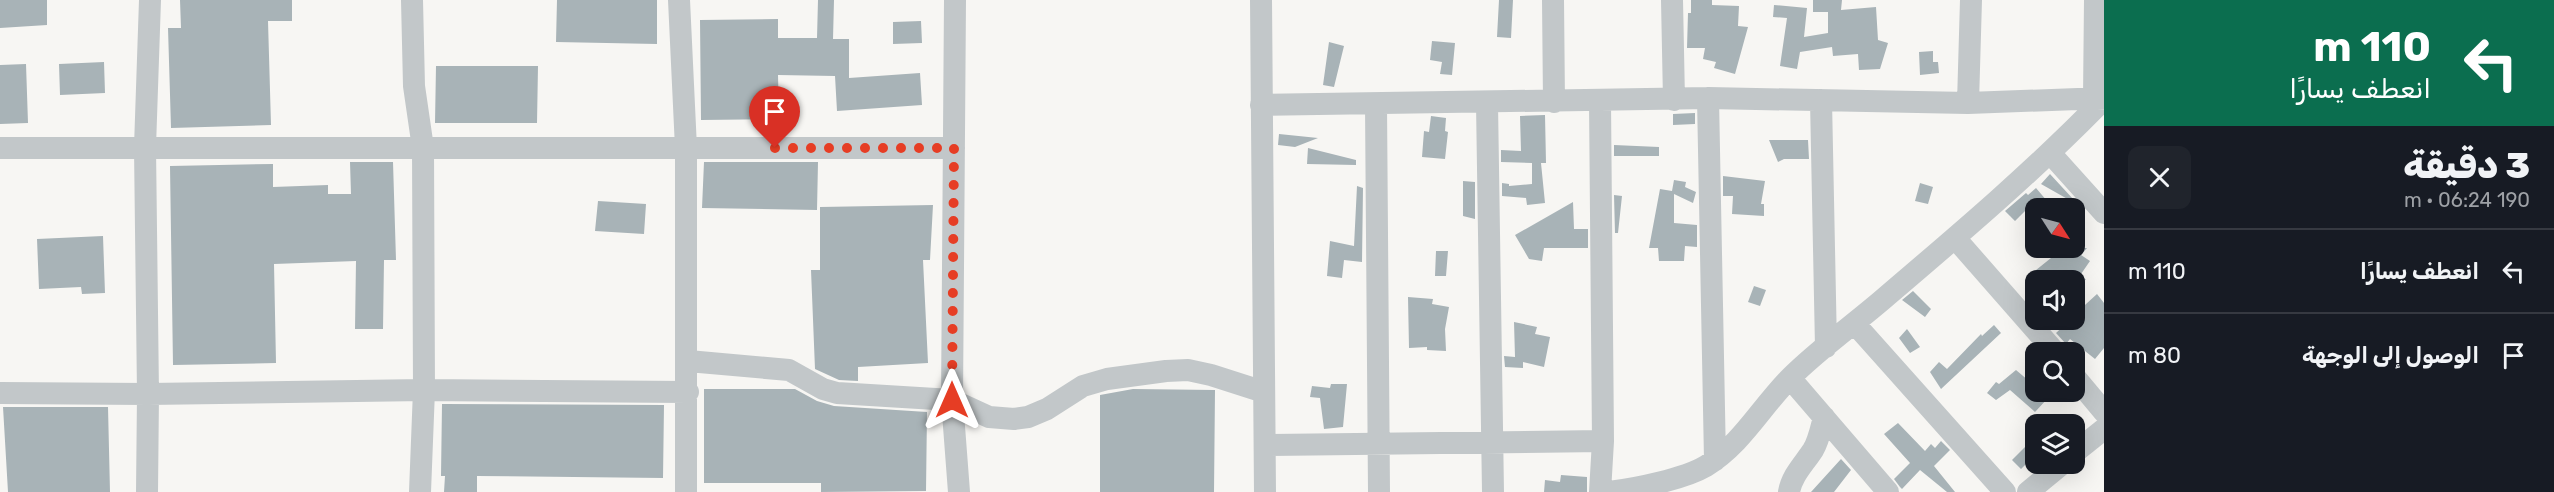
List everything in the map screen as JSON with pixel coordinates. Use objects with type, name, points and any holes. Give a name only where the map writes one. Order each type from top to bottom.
[{"type":"street","points":[[147,492],[145,147],[150,0]]},
{"type":"street","points":[[412,0],[414,86],[423,147],[424,390],[420,492]]},
{"type":"street","points":[[680,0],[686,148],[688,361],[686,492]]},
{"type":"street","points":[[955,0],[952,400],[959,492]]},
{"type":"street","points":[[1261,0],[1265,492]]},
{"type":"street","points":[[1553,0],[1554,102]]},
{"type":"street","points":[[1672,0],[1674,100]]},
{"type":"street","points":[[1968,104],[1971,0]]},
{"type":"street","points":[[1609,492],[1626,490],[1694,471],[1715,460],[1743,435],[1790,378],[2050,154],[2101,98],[2095,0]]},
{"type":"street","points":[[1261,105],[1376,105],[1708,98],[1968,104],[2101,98]]},
{"type":"street","points":[[1708,98],[1715,460]]},
{"type":"street","points":[[1821,100],[1826,347]]},
{"type":"street","points":[[1600,101],[1603,441],[1600,492]]},
{"type":"street","points":[[1487,103],[1493,492]]},
{"type":"street","points":[[1376,105],[1379,492]]},
{"type":"street","points":[[0,148],[954,148]]},
{"type":"street","points":[[2050,154],[2104,213]]},
{"type":"street","points":[[1955,238],[2046,342]]},
{"type":"street","points":[[1855,324],[2005,492]]},
{"type":"street","points":[[688,361],[789,370],[823,389],[837,393],[952,400],[989,417],[1014,419],[1028,417],[1047,409],[1083,386],[1107,379],[1188,370],[1264,392]]},
{"type":"street","points":[[1790,378],[1888,492]]},
{"type":"street","points":[[2085,389],[2104,412]]},
{"type":"street","points":[[0,393],[148,394],[424,390],[688,392]]},
{"type":"street","points":[[1789,492],[1801,465],[1819,439],[1824,417]]},
{"type":"street","points":[[2085,444],[2104,429]]},
{"type":"street","points":[[1265,445],[1603,441]]},
{"type":"street","points":[[2028,492],[2050,474]]},
{"type":"building","points":[[0,0],[47,0],[47,25],[0,28]]},
{"type":"building","points":[[180,0],[292,0],[292,21],[268,21],[271,125],[171,128],[168,28],[181,28]]},
{"type":"building","points":[[557,0],[657,0],[657,44],[556,42]]},
{"type":"building","points":[[818,0],[834,0],[833,39],[849,39],[849,78],[920,73],[922,105],[837,111],[835,76],[778,75],[779,119],[701,120],[700,20],[778,19],[778,38],[817,38]]},
{"type":"building","points":[[1499,0],[1513,0],[1511,38],[1497,37]]},
{"type":"building","points":[[1691,0],[1712,0],[1712,5],[1739,6],[1738,26],[1748,27],[1735,74],[1714,68],[1716,62],[1703,59],[1705,48],[1687,48],[1688,13],[1691,13]]},
{"type":"building","points":[[1813,0],[1842,0],[1841,10],[1876,7],[1878,40],[1888,43],[1880,69],[1859,70],[1858,54],[1833,56],[1832,47],[1800,52],[1797,69],[1780,66],[1787,18],[1773,17],[1774,5],[1807,8],[1804,37],[1828,33],[1828,12],[1813,12]]},
{"type":"building","points":[[921,21],[922,43],[893,44],[893,22]]},
{"type":"building","points":[[1432,41],[1455,43],[1452,75],[1440,74],[1442,62],[1430,60]]},
{"type":"building","points":[[1329,42],[1344,46],[1334,87],[1323,85]]},
{"type":"building","points":[[1933,51],[1933,62],[1938,62],[1939,73],[1920,75],[1919,52]]},
{"type":"building","points":[[104,62],[105,93],[60,95],[59,64]]},
{"type":"building","points":[[26,64],[28,123],[0,124],[0,65]]},
{"type":"building","points":[[436,66],[538,66],[537,123],[435,123]]},
{"type":"building","points":[[1695,113],[1695,124],[1673,125],[1673,114]]},
{"type":"building","points":[[1545,115],[1546,163],[1541,163],[1545,203],[1527,205],[1526,198],[1502,196],[1502,183],[1509,184],[1509,186],[1532,184],[1532,163],[1501,162],[1501,150],[1521,151],[1520,116]]},
{"type":"building","points":[[1431,116],[1446,118],[1445,131],[1448,132],[1445,159],[1422,157],[1424,131],[1429,132]]},
{"type":"building","points":[[1279,134],[1318,138],[1295,147],[1278,145]]},
{"type":"building","points":[[1769,140],[1808,140],[1809,159],[1784,159],[1778,162]]},
{"type":"building","points":[[1614,145],[1659,147],[1659,156],[1614,156]]},
{"type":"building","points":[[1308,148],[1356,160],[1356,165],[1307,164]]},
{"type":"building","points":[[350,162],[393,162],[396,260],[384,260],[383,329],[355,329],[356,261],[274,264],[276,363],[173,365],[170,166],[273,164],[273,187],[328,185],[328,194],[351,194]]},
{"type":"building","points":[[704,162],[818,162],[817,210],[702,208]]},
{"type":"building","points":[[2050,174],[2072,198],[2066,198],[2041,184]]},
{"type":"building","points":[[1723,176],[1765,181],[1761,204],[1764,204],[1764,216],[1732,214],[1733,196],[1723,196]]},
{"type":"building","points":[[1674,180],[1686,182],[1685,187],[1696,192],[1693,203],[1674,194],[1674,223],[1697,225],[1697,247],[1685,246],[1684,261],[1659,261],[1658,248],[1649,248],[1660,189],[1672,191]]},
{"type":"building","points":[[1463,181],[1475,182],[1475,219],[1463,216]]},
{"type":"building","points":[[1920,183],[1933,187],[1928,204],[1915,201]]},
{"type":"building","points":[[1357,186],[1363,188],[1362,262],[1344,260],[1342,278],[1327,276],[1330,241],[1354,246]]},
{"type":"building","points":[[2036,188],[2044,198],[2025,198],[2025,211],[2015,221],[2005,211],[2026,193],[2028,195]]},
{"type":"building","points":[[1614,195],[1622,196],[1618,233],[1615,233]]},
{"type":"building","points":[[598,201],[646,204],[644,234],[595,231]]},
{"type":"building","points":[[1573,202],[1574,229],[1588,229],[1588,248],[1544,248],[1542,261],[1529,259],[1515,235]]},
{"type":"building","points":[[933,205],[930,260],[923,260],[928,363],[858,367],[858,381],[839,380],[815,369],[811,270],[820,270],[820,207]]},
{"type":"building","points":[[103,236],[105,293],[82,294],[81,287],[39,289],[37,239]]},
{"type":"building","points":[[1436,251],[1448,251],[1446,276],[1435,276]]},
{"type":"building","points":[[2051,258],[2085,258],[2090,261],[2084,270],[2036,270]]},
{"type":"building","points":[[1754,286],[1766,290],[1760,306],[1748,302]]},
{"type":"building","points":[[1913,291],[1931,309],[1925,317],[1902,300]]},
{"type":"building","points":[[2097,294],[2104,303],[2104,348],[2095,359],[2085,351],[2085,342],[2074,342],[2070,339],[2064,342],[2056,333],[2059,330],[2085,330],[2085,305]]},
{"type":"building","points":[[1408,297],[1433,299],[1432,304],[1449,307],[1445,329],[1446,351],[1427,350],[1427,347],[1409,348]]},
{"type":"building","points":[[1514,322],[1537,327],[1535,334],[1550,337],[1544,367],[1523,362],[1523,368],[1505,367],[1504,356],[1515,357]]},
{"type":"building","points":[[1994,325],[2001,333],[1941,389],[1930,372],[1939,362],[1947,369],[1981,334],[1982,336]]},
{"type":"building","points":[[1907,329],[1920,347],[1910,353],[1899,338]]},
{"type":"building","points":[[2016,370],[2025,378],[2025,402],[2044,402],[2035,412],[2010,390],[1996,400],[1987,393],[1996,382],[1999,384]]},
{"type":"building","points":[[1331,384],[1347,384],[1343,427],[1324,429],[1320,398],[1310,397],[1312,386],[1330,388]]},
{"type":"building","points":[[704,389],[795,389],[817,401],[834,406],[927,412],[926,491],[821,492],[821,483],[704,483]]},
{"type":"building","points":[[1133,389],[1215,390],[1214,492],[1100,492],[1100,395]]},
{"type":"building","points":[[442,404],[664,405],[663,478],[477,476],[477,492],[444,492],[445,476],[441,476]]},
{"type":"building","points":[[3,407],[108,407],[110,492],[8,492]]},
{"type":"building","points":[[1898,423],[1925,451],[1931,444],[1935,448],[1941,441],[1950,450],[1934,466],[1955,492],[1947,492],[1920,470],[1902,489],[1900,487],[1894,479],[1910,463],[1884,434]]},
{"type":"building","points":[[2025,447],[2025,465],[2021,469],[2012,460]]},
{"type":"building","points":[[1841,459],[1851,470],[1834,492],[1811,492]]},
{"type":"building","points":[[1561,475],[1587,477],[1587,492],[1544,492],[1545,480],[1560,482]]},
{"type":"route","points":[[775,148],[954,148],[952,400]]}]
